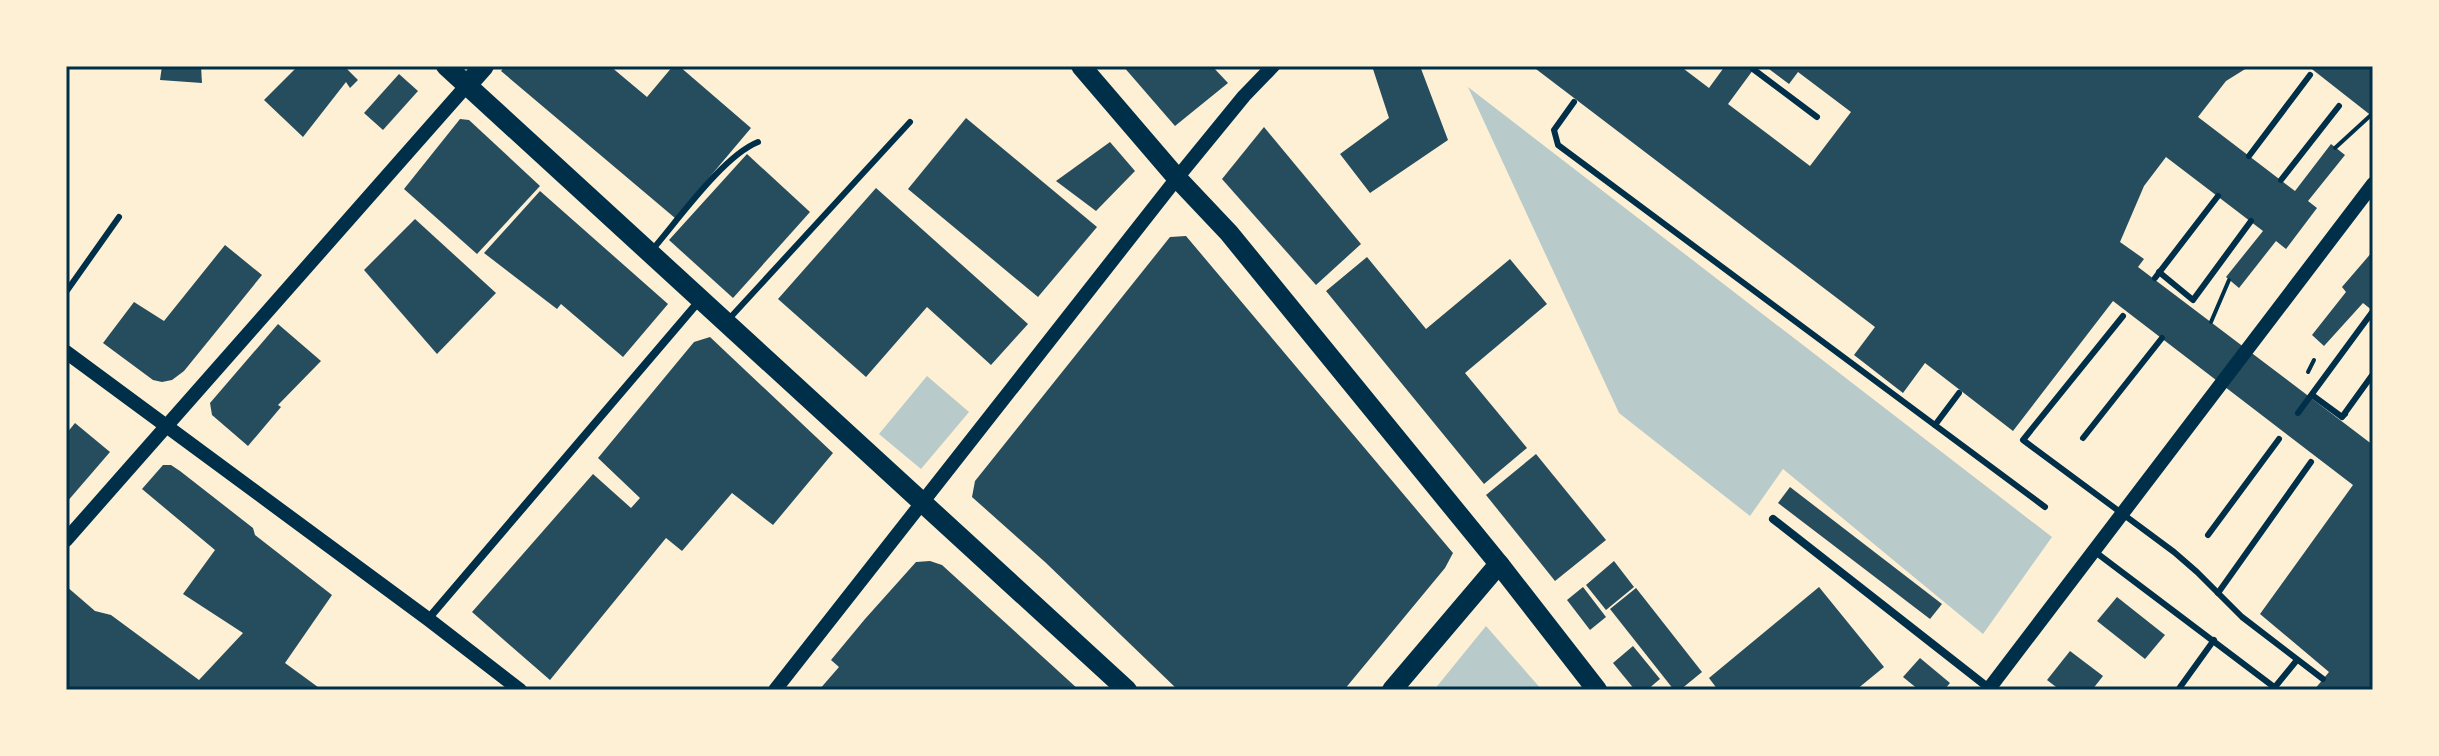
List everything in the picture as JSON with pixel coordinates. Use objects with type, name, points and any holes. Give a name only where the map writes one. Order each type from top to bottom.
[{"type":"main road","points":[[446,66],[1127,690]]},
{"type":"main road","points":[[468,84],[484,66]]},
{"type":"main road","points":[[1081,66],[1177,178],[1229,233],[1499,564],[1597,690]]},
{"type":"main road","points":[[1392,690],[1499,564]]},
{"type":"street","points":[[775,690],[920,502],[1266,69]]},
{"type":"street","points":[[66,540],[468,84]]},
{"type":"street","points":[[1773,519],[1990,690],[2373,184]]},
{"type":"street","points":[[428,619],[700,300]]},
{"type":"street","points":[[66,352],[520,690]]},
{"type":"lane","points":[[1753,69],[1817,117]]},
{"type":"lane","points":[[2249,156],[2310,75]]},
{"type":"lane","points":[[1574,102],[1554,130],[1558,145],[2045,507]]},
{"type":"lane","points":[[2281,180],[2339,106]]},
{"type":"lane","points":[[726,322],[910,122]]},
{"type":"lane","points":[[650,253],[729,161],[745,147],[758,142]]},
{"type":"lane","points":[[2218,196],[2157,275],[2193,300],[2251,221]]},
{"type":"lane","points":[[66,292],[119,217]]},
{"type":"lane","points":[[2298,413],[2373,311]]},
{"type":"lane","points":[[2123,316],[2023,440],[2084,484],[2121,516],[2174,552],[2242,617],[2323,679]]},
{"type":"lane","points":[[2083,438],[2162,338]]},
{"type":"lane","points":[[2312,395],[2343,416],[2373,374]]},
{"type":"lane","points":[[1935,425],[1959,393]]},
{"type":"lane","points":[[2208,535],[2279,439]]},
{"type":"lane","points":[[2218,593],[2311,462]]},
{"type":"lane","points":[[2094,551],[2277,689],[2297,660]]},
{"type":"lane","points":[[2178,690],[2214,640]]},
{"type":"path","points":[[2335,148],[2371,115]]},
{"type":"path","points":[[2211,322],[2229,280]]},
{"type":"shaded area","points":[[1468,87],[2052,537],[1983,634],[1783,469],[1750,516],[1619,413]]},
{"type":"shaded area","points":[[927,376],[969,412],[921,469],[879,434]]},
{"type":"shaded area","points":[[1486,626],[1542,690],[1434,690]]},
{"type":"building","points":[[162,66],[201,66],[202,83],[160,80]]},
{"type":"building","points":[[298,66],[344,66],[358,80],[350,88],[346,82],[303,137],[264,100]]},
{"type":"building","points":[[505,66],[610,66],[647,97],[673,66],[679,66],[751,128],[675,218],[501,71]]},
{"type":"building","points":[[1123,66],[1212,66],[1228,83],[1175,126]]},
{"type":"building","points":[[1372,66],[1420,66],[1448,140],[1370,193],[1340,154],[1389,118]]},
{"type":"building","points":[[1532,66],[1680,66],[1709,88],[1725,66],[1756,66],[1728,104],[1810,166],[1851,112],[1798,72],[1789,84],[1765,66],[2250,66],[2226,81],[2198,117],[2295,191],[2331,144],[2345,155],[2308,201],[2317,208],[2286,249],[2276,241],[2239,288],[2226,277],[2263,231],[2166,157],[2144,186],[2120,242],[2144,259],[2138,267],[2373,445],[2373,690],[2314,690],[2329,672],[2260,614],[2353,485],[2113,301],[2013,431],[1925,363],[1903,393],[1854,355],[1875,327]]},
{"type":"building","points":[[2308,66],[2373,67],[2373,117]]},
{"type":"building","points":[[399,74],[418,91],[383,130],[364,113]]},
{"type":"building","points":[[966,118],[1097,227],[1038,297],[908,189]]},
{"type":"building","points":[[460,119],[469,120],[540,186],[477,254],[404,189]]},
{"type":"building","points":[[1264,127],[1361,244],[1316,285],[1222,179]]},
{"type":"building","points":[[1110,142],[1135,171],[1096,211],[1056,181]]},
{"type":"building","points":[[747,154],[810,212],[733,298],[669,240]]},
{"type":"building","points":[[876,188],[1028,324],[991,365],[927,307],[866,377],[778,299]]},
{"type":"building","points":[[540,191],[668,304],[623,357],[561,304],[557,309],[484,253]]},
{"type":"building","points":[[415,219],[496,293],[437,354],[364,270]]},
{"type":"building","points":[[1186,236],[1453,553],[1445,568],[1344,690],[1178,690],[1045,562],[972,497],[975,481],[1170,237]]},
{"type":"building","points":[[225,245],[262,275],[184,371],[172,380],[153,380],[103,343],[134,302],[164,321]]},
{"type":"building","points":[[2373,251],[2373,311],[2363,303],[2324,346],[2312,335],[2346,292],[2342,287]]},
{"type":"building","points":[[1367,257],[1426,329],[1510,259],[1547,304],[1465,373],[1527,448],[1484,484],[1326,291]]},
{"type":"building","points":[[278,324],[321,361],[278,405],[281,407],[248,446],[212,415],[210,403]]},
{"type":"building","points":[[710,337],[833,453],[773,525],[732,493],[682,551],[666,538],[550,680],[472,612],[593,474],[631,508],[640,498],[598,458],[694,342]]},
{"type":"building","points":[[75,423],[110,452],[66,503],[66,434]]},
{"type":"building","points":[[1536,454],[1606,540],[1555,581],[1486,495]]},
{"type":"building","points":[[163,465],[171,465],[180,471],[332,595],[285,663],[322,690],[66,690],[66,586],[95,611],[111,615],[199,680],[243,633],[183,594],[215,550],[142,489]]},
{"type":"building","points":[[1790,487],[1942,604],[1930,619],[1778,503]]},
{"type":"building","points":[[930,561],[942,565],[1079,690],[819,690],[839,667],[831,660],[865,619],[916,562]]},
{"type":"building","points":[[1614,561],[1634,587],[1606,610],[1586,585]]},
{"type":"building","points":[[1583,587],[1606,617],[1590,630],[1567,600]]},
{"type":"building","points":[[1819,587],[1884,667],[1856,690],[1718,690],[1709,678]]},
{"type":"building","points":[[1636,588],[1702,672],[1680,690],[1674,690],[1610,609]]},
{"type":"building","points":[[2117,597],[2165,635],[2145,659],[2097,621]]},
{"type":"building","points":[[1633,646],[1660,679],[1647,690],[1635,690],[1613,663]]},
{"type":"building","points":[[2070,651],[2103,676],[2092,690],[2060,690],[2047,680]]},
{"type":"building","points":[[1920,658],[1950,683],[1944,690],[1919,690],[1903,677]]}]
